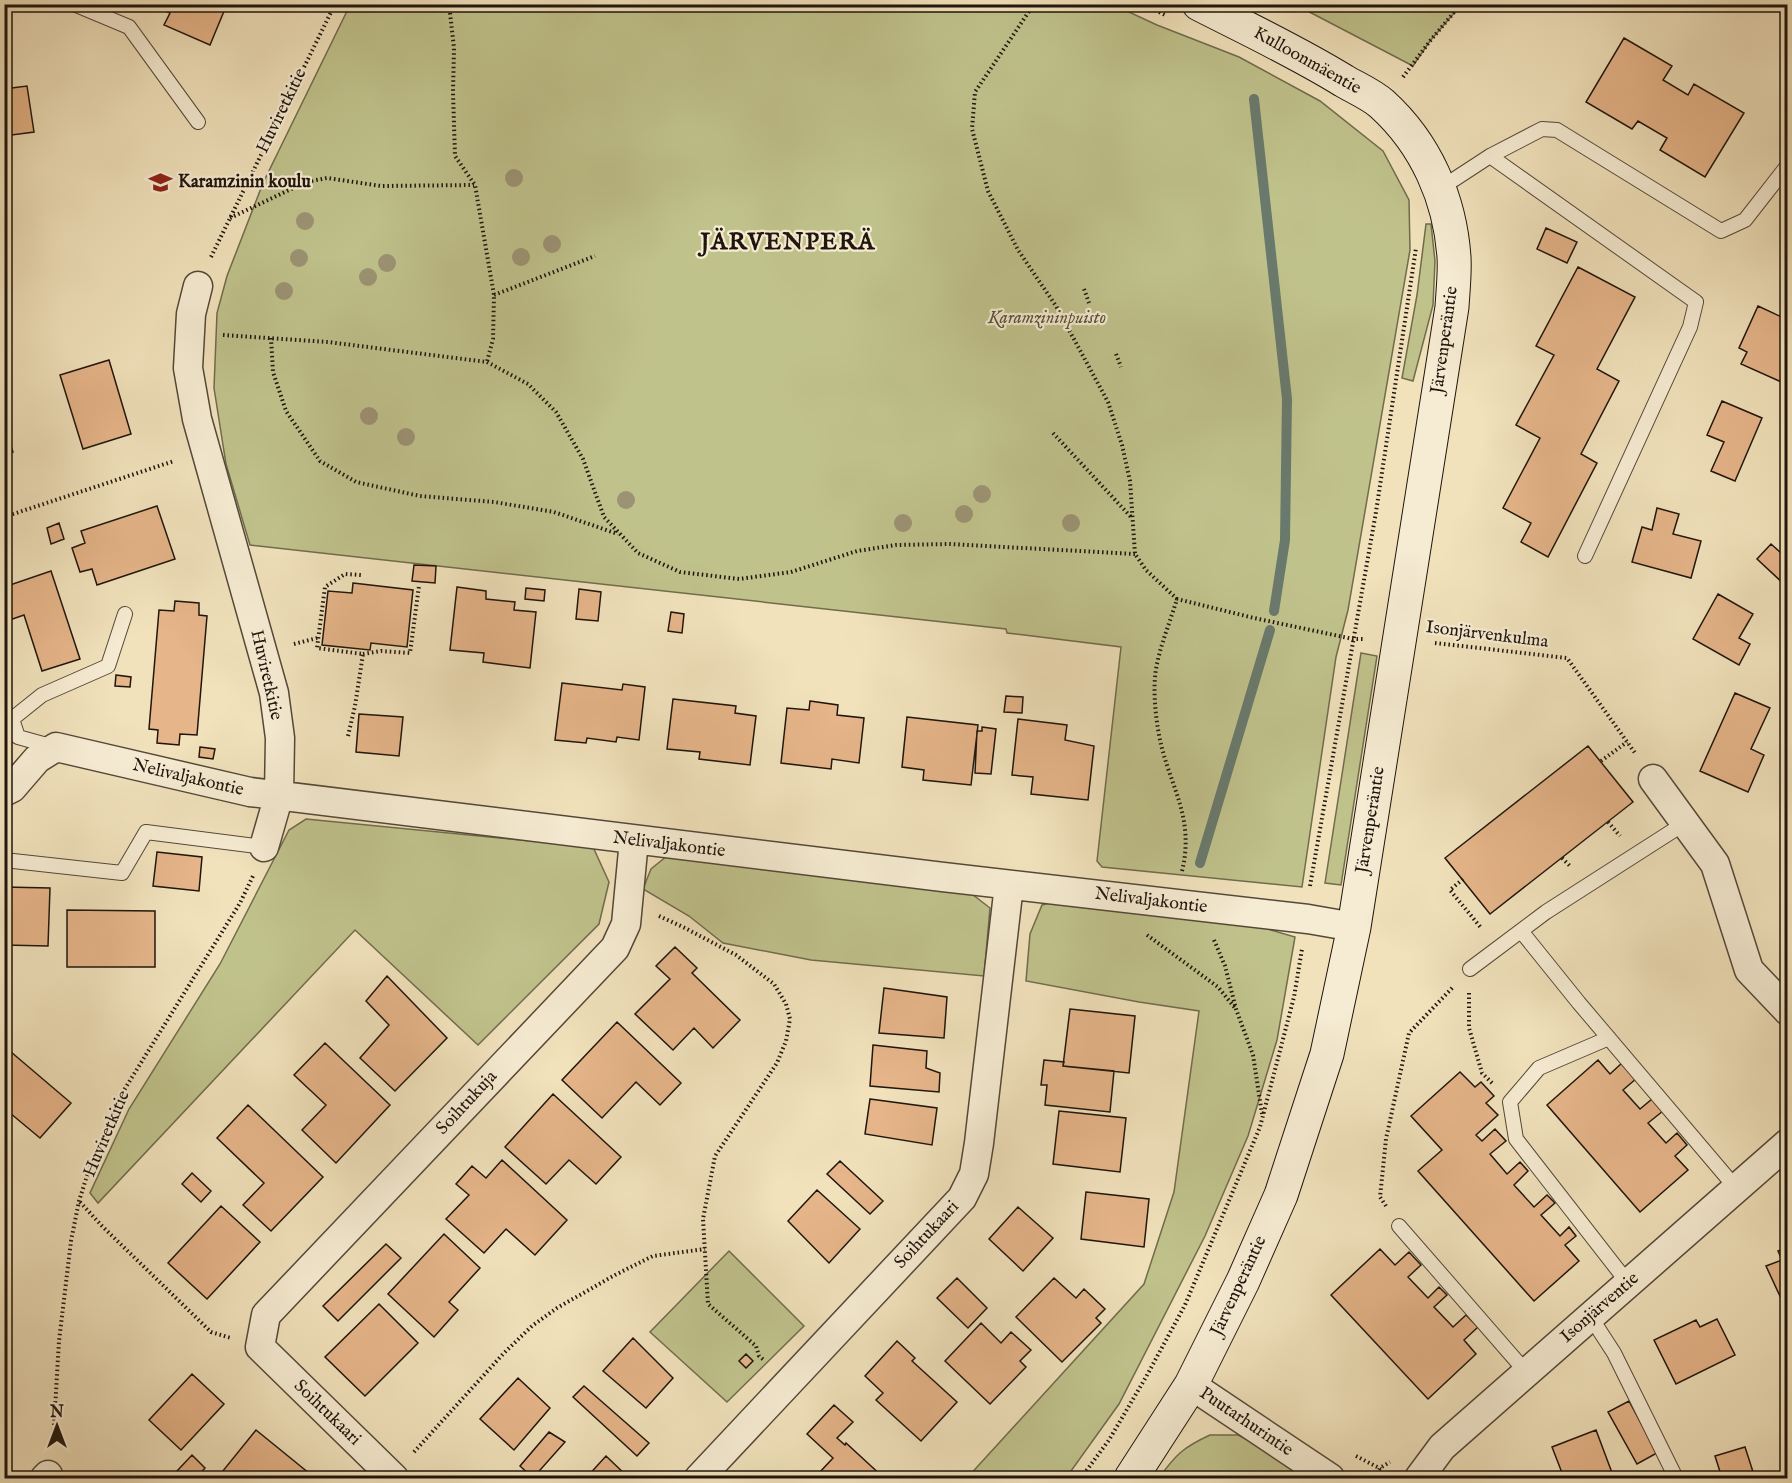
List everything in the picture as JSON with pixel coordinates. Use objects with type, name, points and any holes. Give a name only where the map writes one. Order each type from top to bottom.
[{"type":"street","name":"Kulloonmäentie","points":[[1187,13],[1303,56],[1381,103],[1406,130]]},
{"type":"street","name":"Järvenperäntie","points":[[1131,1479],[1191,1385],[1243,1281],[1285,1184],[1327,1054],[1354,927],[1452,307],[1454,258],[1441,188],[1406,130]]},
{"type":"street","name":"Huviretkitie","points":[[198,286],[191,314],[188,368],[197,419],[274,693],[280,738],[279,795],[264,848]]},
{"type":"street","name":"Nelivaljakontie","points":[[56,747],[250,792],[634,840],[1308,919],[1354,927]]},
{"type":"street","points":[[4,792],[12,788],[37,759],[56,747]]},
{"type":"street","points":[[1653,778],[1715,864],[1749,970],[1788,1011]]},
{"type":"street","name":"Soihtukuja","points":[[260,1347],[266,1315],[615,948],[627,924],[634,840]]},
{"type":"street","name":"Soihtukaari","points":[[699,1479],[962,1198],[974,1173],[979,1143],[1009,885]]},
{"type":"street","name":"Isonjärventie","points":[[1419,1479],[1442,1447],[1788,1143]]},
{"type":"street","name":"Soihtukaari","points":[[260,1347],[393,1477]]},
{"type":"street","name":"Puutarhurintie","points":[[1191,1385],[1330,1479]]},
{"type":"lane","points":[[74,4],[129,27],[198,122]]},
{"type":"lane","points":[[1441,188],[1490,156],[1542,129],[1557,130],[1721,231],[1745,220],[1788,165]]},
{"type":"lane","points":[[1490,156],[1696,302],[1690,327],[1585,556]]},
{"type":"lane","points":[[18,737],[12,719],[42,695],[108,666],[125,614]]},
{"type":"lane","points":[[4,744],[18,737],[56,747]]},
{"type":"lane","points":[[1470,969],[1546,912],[1685,823]]},
{"type":"lane","points":[[4,860],[122,873],[146,832],[264,848]]},
{"type":"lane","points":[[1521,931],[1736,1188]]},
{"type":"lane","points":[[1609,1038],[1539,1068],[1510,1102],[1516,1139],[1628,1283]]},
{"type":"lane","points":[[1400,1226],[1527,1372]]},
{"type":"lane","points":[[1590,1316],[1614,1353],[1676,1479]]},
{"type":"path","name":"Huviretkitie","points":[[198,286],[228,219],[335,4]]},
{"type":"path","points":[[449,4],[454,48],[455,156],[474,184],[494,295],[493,339],[487,362]]},
{"type":"path","points":[[1034,4],[975,92],[972,129],[988,190],[1018,250],[1056,306],[1108,402],[1122,445],[1130,481],[1136,554],[1146,570],[1177,599],[1156,670],[1155,703],[1158,730],[1183,811],[1186,830],[1186,854],[1179,885],[1198,907],[1225,966],[1236,1009],[1253,1055],[1262,1118]]},
{"type":"path","points":[[1143,4],[1187,13]]},
{"type":"path","points":[[1381,103],[1461,4]]},
{"type":"path","points":[[228,219],[306,182],[327,178],[381,186],[474,184]]},
{"type":"path","points":[[1082,1479],[1109,1440],[1185,1305],[1262,1118],[1294,997],[1308,919],[1308,897],[1376,512],[1417,242]]},
{"type":"path","points":[[494,295],[596,256]]},
{"type":"path","points":[[1084,289],[1089,303]]},
{"type":"path","points":[[190,333],[328,342],[487,362],[528,384],[556,412],[583,459],[604,517],[638,553],[680,572],[739,579],[791,572],[857,551],[896,545],[949,544],[1136,554]]},
{"type":"path","points":[[271,338],[273,372],[286,411],[320,461],[356,482],[420,496],[494,502],[554,512],[621,535]]},
{"type":"path","points":[[1116,354],[1121,367]]},
{"type":"path","points":[[1053,433],[1132,517]]},
{"type":"path","points":[[4,518],[206,450]]},
{"type":"path","points":[[361,575],[345,574],[325,587],[317,648],[363,654],[381,651],[410,653],[419,585]]},
{"type":"path","name":"Isonjärvenkulma","points":[[1177,599],[1353,639],[1400,639],[1567,658],[1653,778]]},
{"type":"path","points":[[348,736],[363,654]]},
{"type":"path","points":[[1601,761],[1627,742]]},
{"type":"path","name":"Huviretkitie","points":[[50,1477],[62,1319],[71,1241],[79,1201],[93,1160],[121,1095],[240,903],[264,848]]},
{"type":"path","points":[[1463,879],[1450,890],[1498,948]]},
{"type":"path","points":[[628,910],[652,913],[736,955],[774,984],[786,1004],[790,1019],[786,1041],[777,1063],[715,1156],[703,1219],[708,1304],[756,1346],[759,1356],[787,1384]]},
{"type":"path","points":[[1143,933],[1218,987],[1236,1009]]},
{"type":"path","points":[[1470,969],[1469,1028],[1482,1073],[1510,1102]]},
{"type":"path","points":[[1400,1226],[1380,1197],[1386,1139],[1409,1033],[1470,969]]},
{"type":"path","points":[[79,1201],[211,1332],[260,1347]]},
{"type":"path","points":[[393,1477],[503,1354],[540,1320],[615,1275],[653,1256],[705,1249]]},
{"type":"path","points":[[1185,1305],[1223,1322]]},
{"type":"path","points":[[1352,1454],[1380,1468],[1375,1479]]},
{"type":"green space","name":"Karamzininpuisto","points":[[350,5],[1114,5],[1157,25],[1239,57],[1320,101],[1383,151],[1409,200],[1410,250],[1348,610],[1336,657],[1302,887],[1102,867],[1097,861],[1121,647],[1007,633],[1006,629],[250,545],[226,464],[214,388],[217,313],[227,276],[263,183]]},
{"type":"green space","points":[[1296,5],[1461,5],[1430,41],[1413,66]]},
{"type":"green space","points":[[1426,224],[1431,224],[1435,261],[1433,305],[1413,381],[1402,378],[1417,295]]},
{"type":"green space","points":[[1361,653],[1377,656],[1341,885],[1325,883]]},
{"type":"green space","points":[[306,819],[593,847],[609,882],[599,924],[478,1045],[355,930],[98,1203],[90,1193],[129,1109],[220,964],[289,830]]},
{"type":"green space","points":[[667,856],[968,891],[990,908],[984,976],[811,960],[723,943],[689,916],[643,889],[651,869]]},
{"type":"green space","points":[[1057,901],[1257,926],[1295,937],[1277,1040],[1248,1136],[1205,1236],[1119,1404],[1066,1478],[967,1478],[1144,1284],[1174,1192],[1199,1011],[1026,981],[1030,934],[1042,905]]},
{"type":"green space","points":[[729,1251],[804,1326],[727,1402],[650,1332]]},
{"type":"green space","points":[[1210,1435],[1238,1435],[1268,1450],[1309,1478],[1159,1478],[1181,1452]]},
{"type":"building","points":[[150,4],[227,4],[210,45],[164,25],[170,13]]},
{"type":"building","points":[[1624,38],[1672,66],[1663,80],[1688,95],[1694,84],[1744,113],[1705,177],[1660,150],[1667,138],[1638,121],[1632,129],[1586,102]]},
{"type":"building","points":[[27,86],[34,132],[4,136],[4,89]]},
{"type":"building","points":[[1546,228],[1577,242],[1567,263],[1537,249]]},
{"type":"building","points":[[1578,267],[1635,297],[1597,369],[1619,381],[1581,454],[1597,463],[1548,557],[1521,542],[1531,523],[1503,508],[1540,438],[1516,425],[1554,355],[1536,346]]},
{"type":"building","points":[[1758,306],[1788,320],[1788,385],[1741,364],[1747,352],[1739,348]]},
{"type":"building","points":[[109,360],[131,434],[83,449],[60,375]]},
{"type":"building","points":[[1722,401],[1762,418],[1735,481],[1711,471],[1724,442],[1707,435]]},
{"type":"building","points":[[4,425],[13,452],[4,455]]},
{"type":"building","points":[[157,506],[175,559],[97,585],[92,569],[80,572],[72,548],[85,543],[81,531]]},
{"type":"building","points":[[1657,508],[1679,514],[1673,534],[1701,541],[1691,578],[1632,562],[1642,527],[1652,530]]},
{"type":"building","points":[[59,523],[64,539],[51,544],[47,528]]},
{"type":"building","points":[[1771,544],[1788,559],[1788,582],[1785,585],[1757,559]]},
{"type":"building","points":[[414,565],[436,566],[435,583],[412,581]]},
{"type":"building","points":[[51,571],[80,659],[42,671],[24,615],[4,622],[4,587]]},
{"type":"building","points":[[353,583],[413,590],[407,647],[371,643],[370,650],[322,645],[328,591],[352,593]]},
{"type":"building","points":[[457,587],[486,591],[486,599],[515,602],[514,610],[536,612],[530,668],[483,662],[484,653],[450,650]]},
{"type":"building","points":[[526,588],[545,590],[544,601],[525,599]]},
{"type":"building","points":[[579,589],[601,592],[598,621],[576,619]]},
{"type":"building","points":[[1718,594],[1753,614],[1739,638],[1750,644],[1739,665],[1693,639]]},
{"type":"building","points":[[175,601],[199,603],[199,615],[207,616],[197,735],[180,734],[179,745],[157,743],[158,730],[149,729],[159,610],[174,611]]},
{"type":"building","points":[[671,612],[684,614],[682,633],[668,631]]},
{"type":"building","points":[[116,675],[131,677],[130,687],[115,686]]},
{"type":"building","points":[[562,683],[622,690],[623,684],[645,687],[639,740],[617,737],[616,742],[587,738],[586,743],[555,740]]},
{"type":"building","points":[[1735,693],[1770,708],[1751,749],[1764,755],[1748,792],[1700,771]]},
{"type":"building","points":[[1006,696],[1023,697],[1022,713],[1004,712]]},
{"type":"building","points":[[673,699],[736,706],[735,713],[756,716],[750,765],[699,759],[700,752],[667,749]]},
{"type":"building","points":[[810,701],[838,705],[837,715],[864,718],[859,763],[832,759],[831,769],[781,763],[787,708],[809,710]]},
{"type":"building","points":[[359,714],[403,717],[399,756],[356,752]]},
{"type":"building","points":[[907,717],[978,725],[971,785],[923,780],[924,770],[902,767]]},
{"type":"building","points":[[1018,719],[1067,725],[1065,740],[1094,746],[1088,800],[1031,794],[1033,777],[1012,775]]},
{"type":"building","points":[[982,727],[996,729],[991,774],[975,773],[977,731],[982,731]]},
{"type":"building","points":[[1588,746],[1633,802],[1490,914],[1445,858]]},
{"type":"building","points":[[200,747],[215,749],[213,759],[199,757]]},
{"type":"building","points":[[157,852],[202,857],[199,891],[153,886]]},
{"type":"building","points":[[4,887],[50,888],[48,946],[4,945]]},
{"type":"building","points":[[67,910],[155,911],[155,967],[67,967]]},
{"type":"building","points":[[675,947],[697,968],[692,973],[740,1020],[713,1048],[694,1028],[673,1050],[635,1014],[670,979],[656,966]]},
{"type":"building","points":[[387,976],[447,1038],[395,1091],[360,1058],[389,1025],[366,1001]]},
{"type":"building","points":[[884,988],[947,997],[944,1038],[879,1033]]},
{"type":"building","points":[[1070,1009],[1135,1016],[1129,1073],[1063,1066]]},
{"type":"building","points":[[617,1022],[681,1083],[660,1105],[636,1082],[602,1118],[562,1080]]},
{"type":"building","points":[[325,1043],[390,1105],[336,1163],[302,1130],[326,1105],[294,1075]]},
{"type":"building","points":[[873,1045],[927,1051],[926,1068],[940,1073],[939,1092],[870,1086]]},
{"type":"building","points":[[4,1046],[71,1103],[40,1138],[4,1108]]},
{"type":"building","points":[[1044,1060],[1064,1062],[1063,1066],[1114,1071],[1110,1112],[1045,1105],[1047,1085],[1041,1085]]},
{"type":"building","points":[[1598,1060],[1610,1074],[1623,1062],[1637,1078],[1623,1090],[1640,1109],[1652,1099],[1663,1111],[1648,1123],[1666,1143],[1677,1133],[1687,1145],[1675,1156],[1688,1170],[1640,1212],[1547,1105]]},
{"type":"building","points":[[1460,1072],[1475,1087],[1481,1082],[1494,1096],[1486,1103],[1498,1115],[1476,1135],[1482,1141],[1495,1129],[1506,1141],[1490,1154],[1507,1174],[1520,1162],[1528,1171],[1514,1185],[1534,1207],[1547,1195],[1555,1203],[1541,1215],[1560,1236],[1569,1227],[1576,1236],[1565,1245],[1579,1261],[1534,1301],[1418,1171],[1442,1150],[1411,1116]]},
{"type":"building","points":[[553,1094],[621,1157],[596,1184],[569,1160],[546,1184],[505,1147]]},
{"type":"building","points":[[870,1099],[937,1108],[932,1145],[865,1134]]},
{"type":"building","points":[[248,1105],[323,1177],[271,1231],[243,1205],[264,1183],[217,1138]]},
{"type":"building","points":[[1059,1111],[1126,1118],[1120,1172],[1053,1164]]},
{"type":"building","points":[[502,1160],[567,1220],[535,1255],[506,1229],[484,1253],[446,1219],[469,1195],[456,1184],[472,1166],[486,1178]]},
{"type":"building","points":[[840,1161],[883,1201],[870,1214],[827,1174]]},
{"type":"building","points":[[192,1173],[211,1191],[201,1202],[182,1184]]},
{"type":"building","points":[[817,1190],[860,1229],[829,1263],[788,1221]]},
{"type":"building","points":[[1086,1192],[1149,1199],[1144,1247],[1081,1239]]},
{"type":"building","points":[[221,1206],[260,1242],[207,1299],[168,1263]]},
{"type":"building","points":[[1018,1207],[1053,1238],[1023,1271],[989,1239]]},
{"type":"building","points":[[444,1234],[480,1268],[449,1302],[458,1310],[434,1337],[388,1294]]},
{"type":"building","points":[[386,1244],[401,1258],[338,1321],[323,1306]]},
{"type":"building","points":[[1788,1247],[1788,1303],[1784,1305],[1766,1266],[1782,1260],[1778,1251]]},
{"type":"building","points":[[1380,1249],[1395,1265],[1409,1252],[1421,1265],[1408,1277],[1428,1298],[1439,1287],[1447,1295],[1434,1307],[1453,1327],[1466,1315],[1478,1327],[1464,1340],[1476,1354],[1428,1399],[1331,1295]]},
{"type":"building","points":[[957,1278],[987,1308],[968,1328],[937,1298]]},
{"type":"building","points":[[1054,1278],[1076,1298],[1084,1289],[1105,1309],[1096,1318],[1101,1323],[1062,1362],[1016,1317]]},
{"type":"building","points":[[379,1304],[418,1343],[365,1396],[325,1357]]},
{"type":"building","points":[[1717,1319],[1735,1355],[1676,1384],[1654,1340],[1696,1320],[1700,1327]]},
{"type":"building","points":[[981,1323],[1001,1343],[1011,1332],[1031,1350],[1020,1361],[1026,1367],[990,1404],[945,1361]]},
{"type":"building","points":[[633,1338],[673,1378],[646,1408],[603,1371]]},
{"type":"building","points":[[897,1341],[915,1358],[912,1361],[957,1402],[921,1441],[876,1400],[883,1393],[865,1376]]},
{"type":"building","points":[[746,1354],[753,1361],[746,1368],[739,1361]]},
{"type":"building","points":[[192,1374],[224,1404],[181,1450],[149,1420]]},
{"type":"building","points":[[518,1378],[550,1408],[514,1450],[480,1419]]},
{"type":"building","points":[[584,1386],[649,1443],[637,1456],[573,1397]]},
{"type":"building","points":[[1629,1401],[1657,1453],[1637,1464],[1608,1412]]},
{"type":"building","points":[[834,1405],[853,1422],[837,1438],[845,1445],[846,1443],[884,1478],[825,1478],[819,1473],[833,1458],[807,1434]]},
{"type":"building","points":[[256,1430],[315,1478],[280,1478],[275,1474],[271,1478],[230,1478],[222,1472]]},
{"type":"building","points":[[1596,1430],[1614,1478],[1564,1478],[1552,1447]]},
{"type":"building","points":[[549,1432],[565,1442],[533,1478],[520,1466]]},
{"type":"building","points":[[1745,1447],[1755,1478],[1722,1478],[1715,1456]]},
{"type":"building","points":[[192,1455],[205,1468],[196,1478],[185,1478],[177,1471]]},
{"type":"building","points":[[606,1456],[629,1478],[586,1478]]},
{"type":"waterway","points":[[1254,99],[1287,399],[1285,540],[1274,611]]},
{"type":"waterway","points":[[1200,863],[1270,630]]},
{"type":"place","name":"Karamzinin koulu","points":[[160,182]]},
{"type":"district","name":"JÄRVENPERÄ","points":[[788,242]]}]
